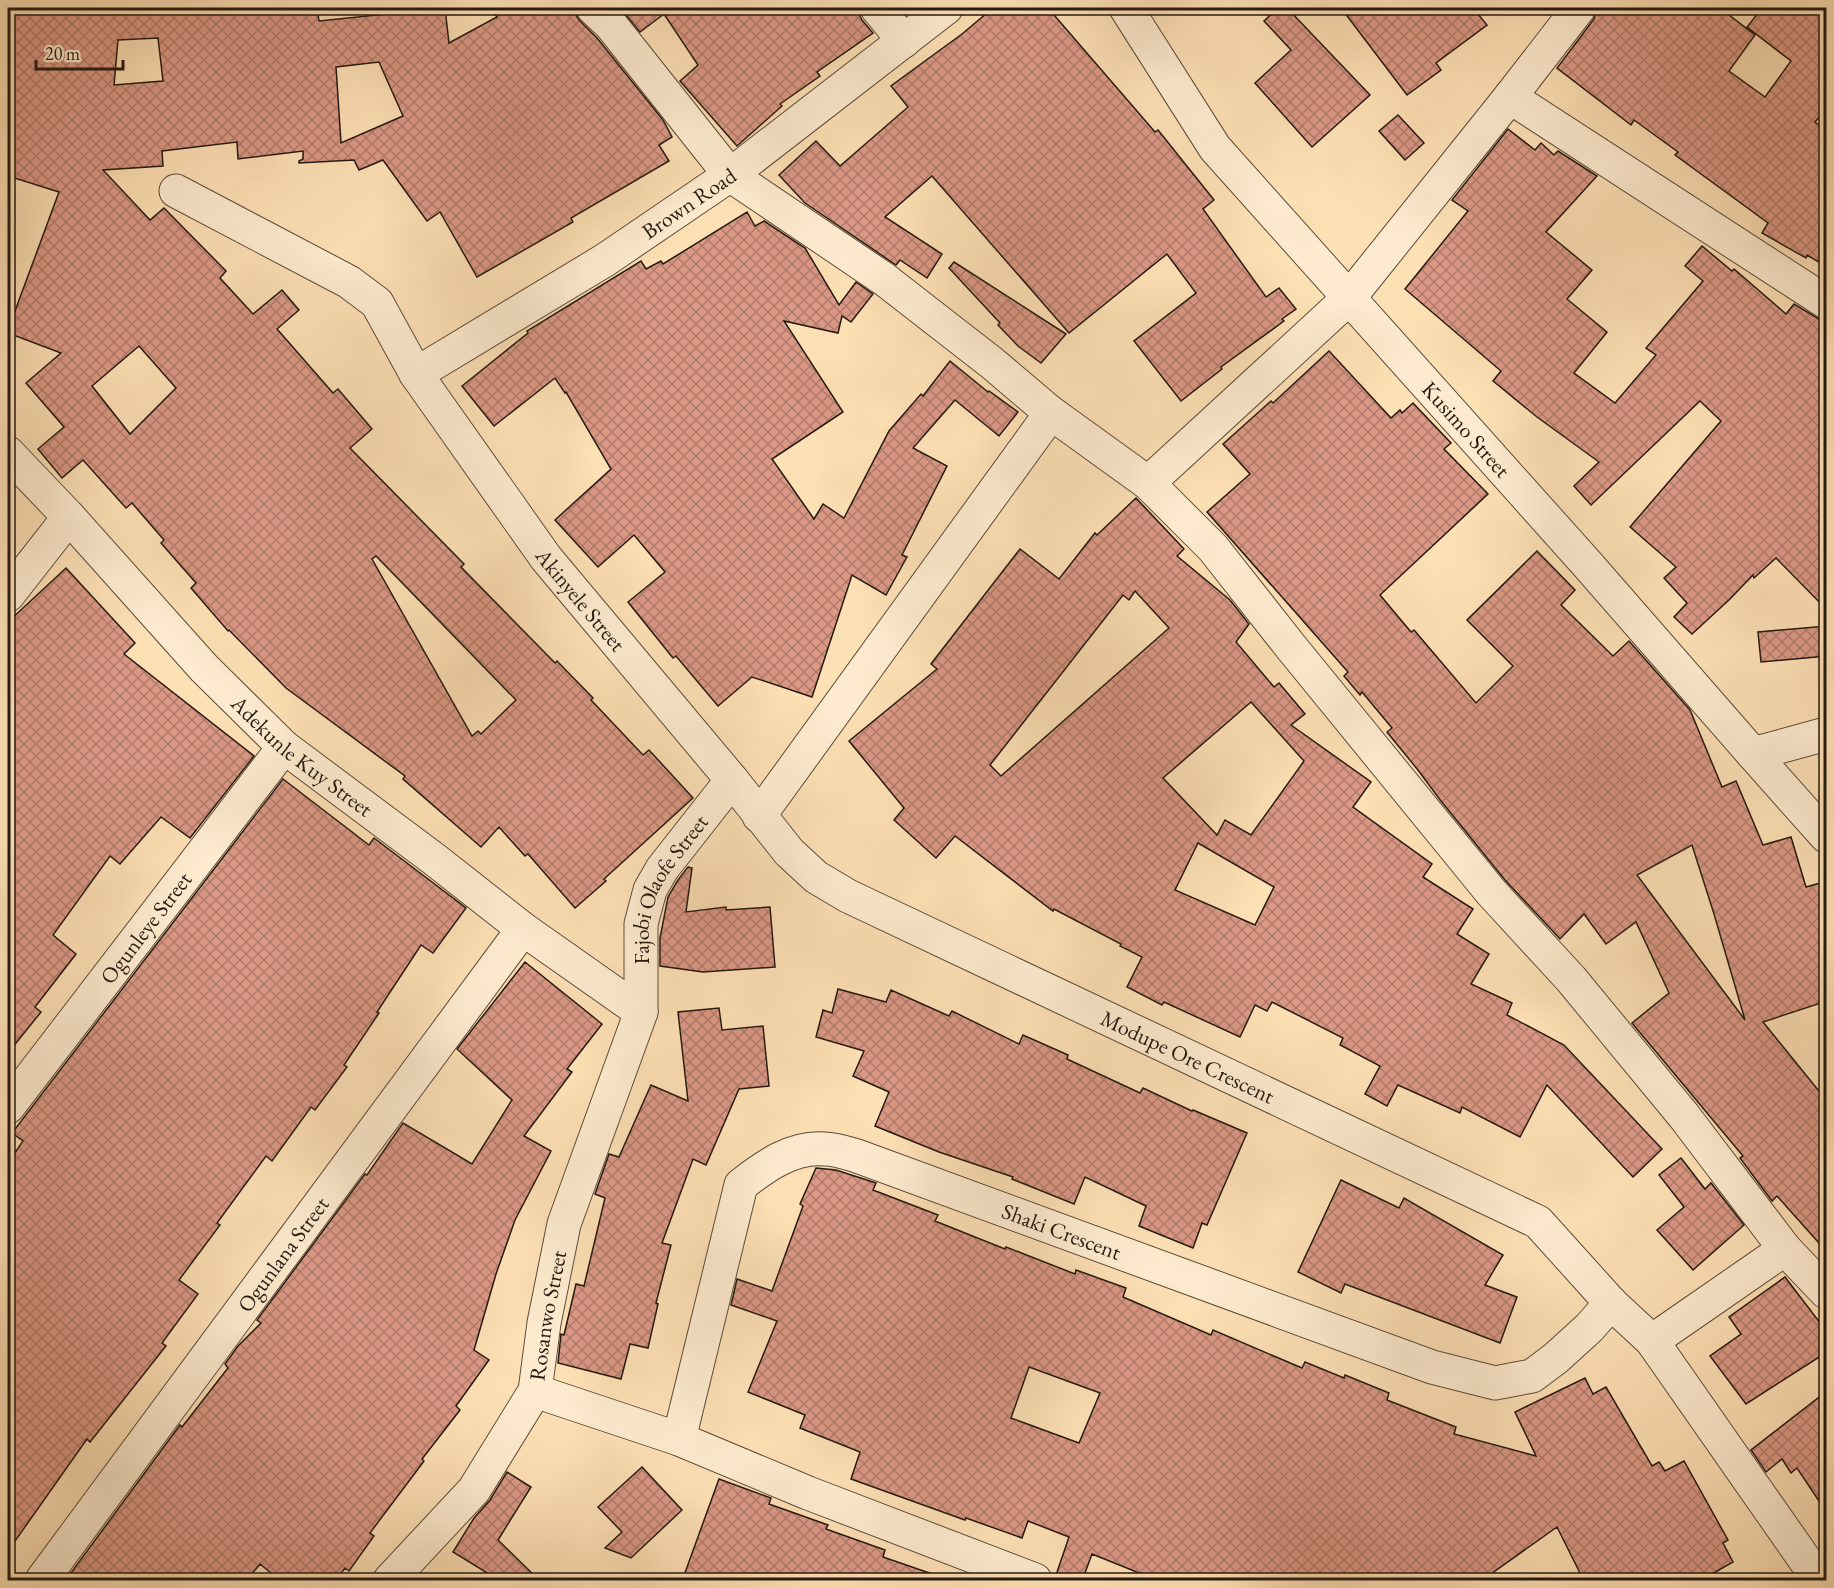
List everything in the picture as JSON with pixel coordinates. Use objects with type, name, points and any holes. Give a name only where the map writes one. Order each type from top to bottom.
[{"type":"street","points":[[593,8],[611,25],[730,175],[884,279],[992,363],[1051,413],[1148,483],[1213,548],[1491,892],[1571,979],[1684,1116],[1785,1249],[1827,1292]]},
{"type":"street","points":[[878,8],[904,41]]},
{"type":"street","name":"Brown Road","points":[[416,374],[605,260],[730,175],[946,8]]},
{"type":"street","name":"Kusimo Street","points":[[1126,8],[1215,148],[1827,836]]},
{"type":"street","points":[[1148,483],[1349,298],[1510,98],[1579,8]]},
{"type":"street","points":[[1510,98],[1827,302]]},
{"type":"street","name":"Akinyele Street","points":[[176,191],[349,282],[377,303],[416,374],[546,558],[732,780],[759,816]]},
{"type":"street","points":[[759,816],[1051,413]]},
{"type":"street","name":"Adekunle Kuy Street","points":[[8,453],[69,517],[204,668],[284,747],[523,929],[641,1012]]},
{"type":"street","points":[[8,594],[69,517]]},
{"type":"street","points":[[1753,754],[1827,734]]},
{"type":"street","name":"Ogunleye Street","points":[[8,1107],[284,747]]},
{"type":"street","name":"Fajobi Olaofe Street","points":[[641,1012],[641,924],[650,890],[662,869],[732,780]]},
{"type":"street","name":"Modupe Ore Crescent","points":[[759,816],[789,852],[816,877],[848,896],[1538,1222],[1611,1303],[1652,1341],[1811,1578]]},
{"type":"street","name":"Ogunlana Street","points":[[42,1581],[523,929]]},
{"type":"street","name":"Rosanwo Street","points":[[405,1576],[474,1490],[535,1391],[544,1323],[564,1224],[641,1012]]},
{"type":"street","name":"Shaki Crescent","points":[[679,1438],[741,1185],[765,1166],[800,1150],[825,1149],[857,1156],[1432,1367],[1495,1383],[1532,1376],[1581,1335],[1611,1303]]},
{"type":"street","points":[[1652,1341],[1785,1249]]},
{"type":"street","points":[[535,1391],[679,1438],[808,1493],[1035,1581]]},
{"type":"building","points":[[8,8],[317,8],[319,21],[445,8],[449,43],[497,17],[491,8],[575,8],[575,14],[580,21],[597,38],[663,120],[672,137],[659,145],[669,161],[571,218],[573,222],[477,277],[440,212],[427,221],[383,160],[359,170],[354,160],[299,163],[303,159],[303,151],[238,159],[237,142],[162,151],[163,166],[103,170],[150,220],[164,208],[226,271],[220,278],[253,314],[282,290],[299,310],[277,329],[333,393],[338,389],[372,429],[350,448],[464,564],[461,567],[555,663],[557,661],[593,698],[591,700],[643,755],[649,750],[693,798],[575,908],[528,854],[525,856],[499,827],[481,847],[403,779],[405,776],[286,688],[228,631],[191,588],[196,583],[161,543],[164,540],[132,503],[126,508],[83,460],[62,478],[38,449],[64,427],[26,383],[61,353],[8,333],[8,330],[59,192],[8,176]],"holes":[[[158,38],[163,81],[114,85],[118,40]],[[379,62],[403,116],[341,143],[336,67]],[[139,346],[176,388],[130,434],[92,386]],[[376,556],[516,700],[481,734],[478,731],[472,736],[372,559]]]},
{"type":"building","points":[[620,8],[856,8],[873,33],[817,72],[820,76],[780,104],[782,106],[737,146],[680,81],[698,65],[664,14],[640,32]]},
{"type":"building","points":[[993,8],[1048,8],[1155,132],[1158,130],[1214,200],[1203,209],[1266,297],[1279,288],[1296,309],[1282,319],[1284,321],[1221,367],[1222,369],[1181,401],[1134,341],[1196,293],[1167,254],[1069,333],[932,176],[885,217],[942,254],[927,278],[900,260],[896,265],[805,203],[779,175],[816,141],[840,166],[908,107],[891,86],[962,34]]},
{"type":"building","points":[[1278,8],[1287,8],[1370,95],[1312,147],[1255,83],[1291,50],[1264,21]]},
{"type":"building","points":[[1341,8],[1473,8],[1487,25],[1436,63],[1441,70],[1407,95]]},
{"type":"building","points":[[1597,8],[1720,8],[1755,35],[1729,71],[1765,97],[1791,61],[1747,27],[1762,8],[1827,8],[1827,108],[1815,122],[1827,131],[1827,267],[1762,233],[1768,223],[1675,155],[1678,152],[1634,120],[1631,125],[1557,68],[1594,19]]},
{"type":"building","points":[[1398,115],[1424,143],[1405,160],[1379,131]]},
{"type":"building","points":[[1508,129],[1535,150],[1541,143],[1554,155],[1558,151],[1597,176],[1546,232],[1592,270],[1567,299],[1607,332],[1574,373],[1615,403],[1656,355],[1646,348],[1703,281],[1685,266],[1702,246],[1732,271],[1734,269],[1786,314],[1794,304],[1819,319],[1827,327],[1827,610],[1776,558],[1754,578],[1753,575],[1692,634],[1674,617],[1687,603],[1664,578],[1676,567],[1630,527],[1721,421],[1700,401],[1591,505],[1574,486],[1599,462],[1537,417],[1493,381],[1501,371],[1405,289],[1468,211],[1452,200]]},
{"type":"building","points":[[747,212],[755,226],[764,221],[805,248],[839,305],[856,282],[873,294],[851,322],[842,316],[838,333],[784,321],[843,412],[772,459],[814,519],[823,504],[844,518],[889,431],[921,394],[923,396],[950,361],[988,392],[1018,412],[999,436],[955,400],[913,448],[947,466],[902,555],[907,557],[886,595],[852,575],[812,697],[752,677],[718,706],[676,656],[673,658],[628,602],[665,572],[634,535],[598,567],[555,520],[611,469],[566,392],[555,378],[494,426],[462,386],[528,333],[527,331],[641,261],[646,269],[661,261],[663,264]]},
{"type":"building","points":[[954,262],[1066,334],[1041,363],[1018,346],[998,325],[1000,323],[949,268]]},
{"type":"building","points":[[1329,351],[1391,418],[1400,410],[1402,413],[1413,403],[1451,443],[1444,449],[1488,494],[1380,595],[1411,632],[1414,630],[1476,703],[1513,666],[1467,620],[1537,551],[1575,590],[1561,605],[1613,656],[1629,641],[1690,710],[1722,787],[1736,781],[1763,845],[1791,837],[1806,887],[1827,881],[1827,1001],[1763,1022],[1827,1101],[1827,1252],[1777,1196],[1772,1201],[1740,1158],[1743,1156],[1632,1023],[1669,993],[1636,922],[1606,944],[1584,914],[1560,939],[1505,880],[1441,801],[1387,732],[1392,728],[1362,692],[1360,695],[1344,676],[1348,672],[1207,512],[1250,474],[1223,444],[1271,401],[1273,403]],"holes":[[[1692,845],[1745,1020],[1637,875]]]},
{"type":"building","points":[[1136,498],[1184,549],[1177,556],[1230,600],[1249,624],[1236,642],[1274,687],[1279,683],[1305,714],[1291,725],[1371,782],[1353,807],[1432,864],[1423,877],[1473,909],[1457,934],[1489,954],[1471,984],[1512,1003],[1507,1015],[1564,1045],[1662,1149],[1633,1177],[1547,1085],[1520,1137],[1462,1107],[1460,1113],[1398,1085],[1387,1106],[1365,1094],[1380,1066],[1340,1045],[1343,1038],[1272,1002],[1267,1011],[1255,1005],[1240,1037],[1164,1002],[1162,1005],[1127,987],[1142,957],[1054,909],[1053,911],[955,836],[936,858],[894,820],[904,808],[849,741],[937,669],[931,664],[1020,549],[1059,579],[1095,533],[1097,535]],"holes":[[[1135,591],[1169,628],[1001,776],[990,765],[1123,595],[1129,600]],[[1251,702],[1304,761],[1251,835],[1225,820],[1217,835],[1163,778]],[[1198,843],[1274,887],[1255,925],[1175,890]]]},
{"type":"building","points":[[66,568],[135,643],[124,654],[254,756],[190,838],[161,817],[120,864],[110,856],[53,935],[76,954],[35,1007],[41,1012],[8,1053],[8,622]]},
{"type":"building","points":[[1827,626],[1827,656],[1761,662],[1758,632]]},
{"type":"building","points":[[283,779],[369,845],[374,838],[466,908],[433,953],[421,945],[344,1065],[347,1067],[315,1110],[311,1107],[272,1161],[266,1156],[217,1223],[220,1225],[179,1280],[198,1294],[162,1343],[166,1346],[90,1442],[87,1439],[8,1551],[8,1163],[23,1141],[12,1133]]},
{"type":"building","points":[[688,867],[692,868],[686,912],[726,907],[726,910],[770,907],[775,967],[703,972],[660,966],[660,938],[668,897]]},
{"type":"building","points":[[525,962],[602,1024],[567,1069],[572,1072],[524,1136],[551,1151],[515,1220],[496,1274],[474,1350],[489,1360],[456,1406],[460,1410],[370,1533],[374,1536],[349,1571],[345,1568],[335,1581],[281,1581],[260,1564],[246,1581],[65,1581],[180,1425],[182,1427],[228,1368],[225,1364],[238,1346],[261,1323],[257,1320],[365,1174],[367,1175],[403,1123],[472,1164],[512,1100],[457,1049]]},
{"type":"building","points":[[838,989],[886,1002],[891,990],[949,1016],[952,1011],[1019,1044],[1023,1035],[1068,1055],[1067,1059],[1140,1093],[1143,1088],[1247,1133],[1207,1225],[1202,1223],[1193,1248],[1139,1226],[1146,1206],[1085,1177],[1074,1204],[1012,1179],[1013,1177],[939,1152],[875,1126],[889,1092],[853,1076],[864,1051],[816,1037],[823,1010],[832,1013]]},
{"type":"building","points":[[719,1008],[722,1030],[763,1026],[769,1086],[739,1089],[706,1165],[693,1159],[662,1243],[671,1245],[656,1303],[658,1304],[648,1348],[630,1344],[621,1379],[558,1363],[561,1334],[564,1335],[576,1284],[584,1286],[605,1198],[595,1194],[609,1154],[619,1157],[651,1085],[688,1101],[678,1012]]},
{"type":"building","points":[[1681,1158],[1705,1189],[1711,1183],[1744,1225],[1693,1270],[1657,1230],[1684,1207],[1659,1175]]},
{"type":"building","points":[[816,1168],[836,1170],[876,1183],[873,1190],[938,1215],[935,1221],[1075,1274],[1076,1270],[1126,1288],[1123,1297],[1211,1335],[1213,1330],[1302,1368],[1305,1362],[1389,1393],[1387,1400],[1456,1427],[1454,1434],[1536,1456],[1515,1412],[1585,1378],[1593,1394],[1606,1387],[1652,1466],[1659,1462],[1665,1471],[1684,1461],[1728,1540],[1723,1543],[1733,1562],[1700,1581],[1584,1581],[1557,1527],[1481,1581],[1159,1581],[1092,1554],[1082,1581],[1054,1581],[1069,1537],[1028,1521],[1022,1538],[851,1479],[860,1452],[800,1428],[805,1415],[748,1392],[777,1321],[731,1305],[737,1279],[772,1291],[803,1206],[800,1204]],"holes":[[[1029,1367],[1100,1393],[1079,1443],[1011,1418]]]},
{"type":"building","points":[[1341,1180],[1399,1208],[1404,1198],[1503,1255],[1485,1285],[1517,1297],[1500,1343],[1345,1284],[1341,1293],[1298,1272]]},
{"type":"building","points":[[1785,1277],[1827,1332],[1827,1352],[1746,1404],[1710,1356],[1741,1334],[1729,1317]]},
{"type":"building","points":[[1827,1391],[1827,1513],[1797,1468],[1791,1473],[1782,1459],[1766,1472],[1751,1450]]},
{"type":"building","points":[[642,1467],[682,1510],[631,1558],[605,1548],[622,1532],[598,1507]]},
{"type":"building","points":[[507,1472],[531,1487],[498,1540],[540,1581],[496,1581],[489,1574],[453,1552]]},
{"type":"building","points":[[719,1479],[771,1498],[769,1504],[828,1525],[826,1529],[885,1550],[883,1557],[941,1577],[940,1581],[682,1581]]}]
